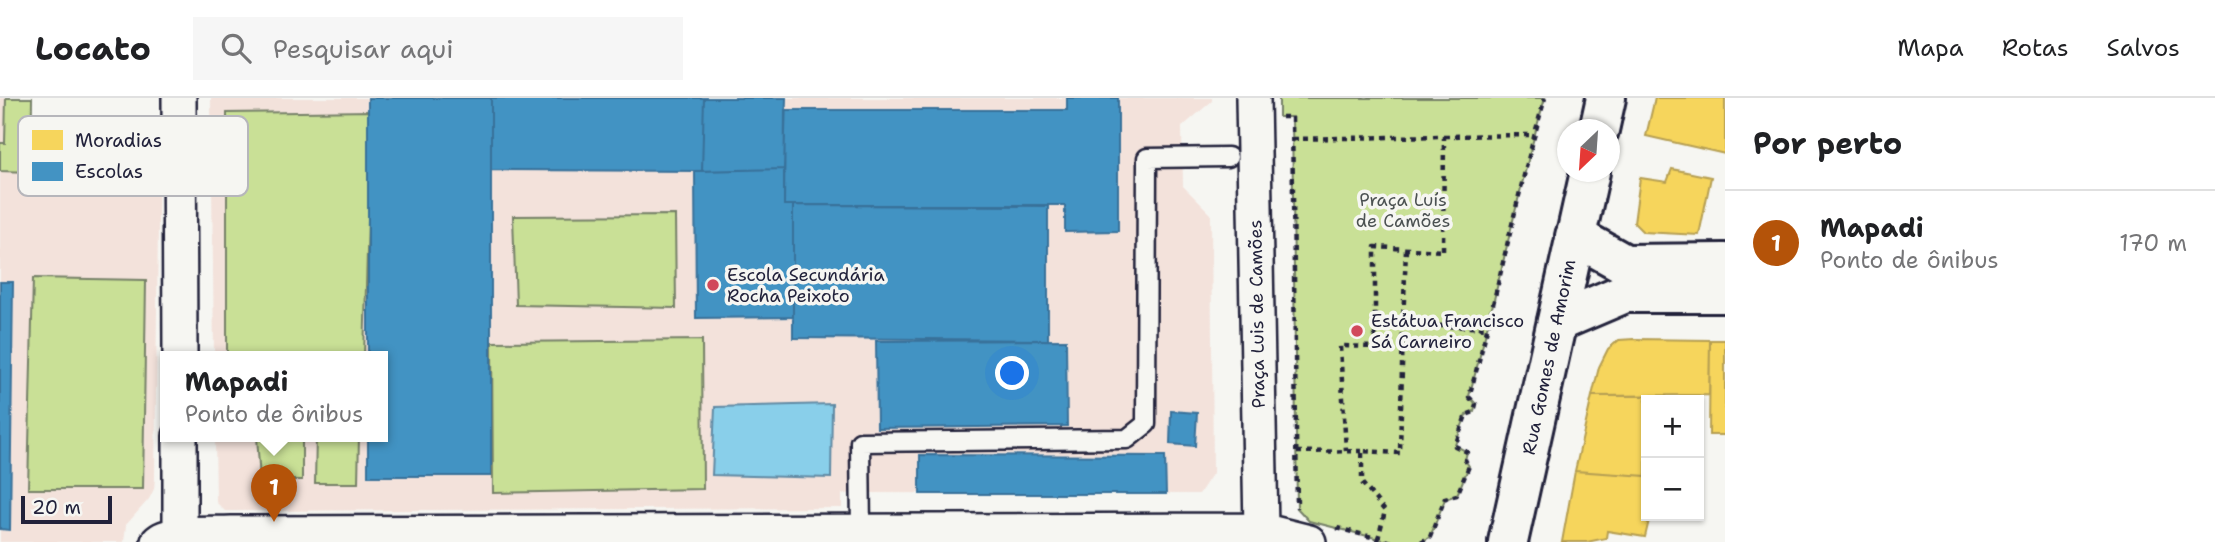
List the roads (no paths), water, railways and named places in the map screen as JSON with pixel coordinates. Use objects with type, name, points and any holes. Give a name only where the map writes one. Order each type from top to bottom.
[{"type":"main road","points":[[1601,119],[1606,98]]},
{"type":"main road","name":"Rua Gomes de Amorim","points":[[1508,542],[1588,182]]},
{"type":"main road","points":[[1575,236],[1625,264],[1725,263]]},
{"type":"main road","points":[[1557,322],[1625,293],[1725,293]]},
{"type":"street","points":[[179,98],[179,116]]},
{"type":"street","name":"Praça Luis de Camões","points":[[1261,530],[1266,103]]},
{"type":"street","points":[[179,196],[180,351]]},
{"type":"street","points":[[179,442],[169,538],[648,537],[861,531],[980,536],[1314,528]]},
{"type":"lane","points":[[861,531],[860,442],[1126,439],[1146,424],[1147,158],[1228,157]]},
{"type":"water","points":[[832,404],[831,478],[712,475],[715,407]]},
{"type":"place","name":"Escola Secundária Rocha Peixoto","points":[[713,285]]},
{"type":"place","name":"Estátua Francisco Sá Carneiro","points":[[1357,331]]},
{"type":"place","name":"Mapadi","points":[[274,522]]},
{"type":"park label","name":"Praça Luís de Camões","points":[[1403,210]]}]
